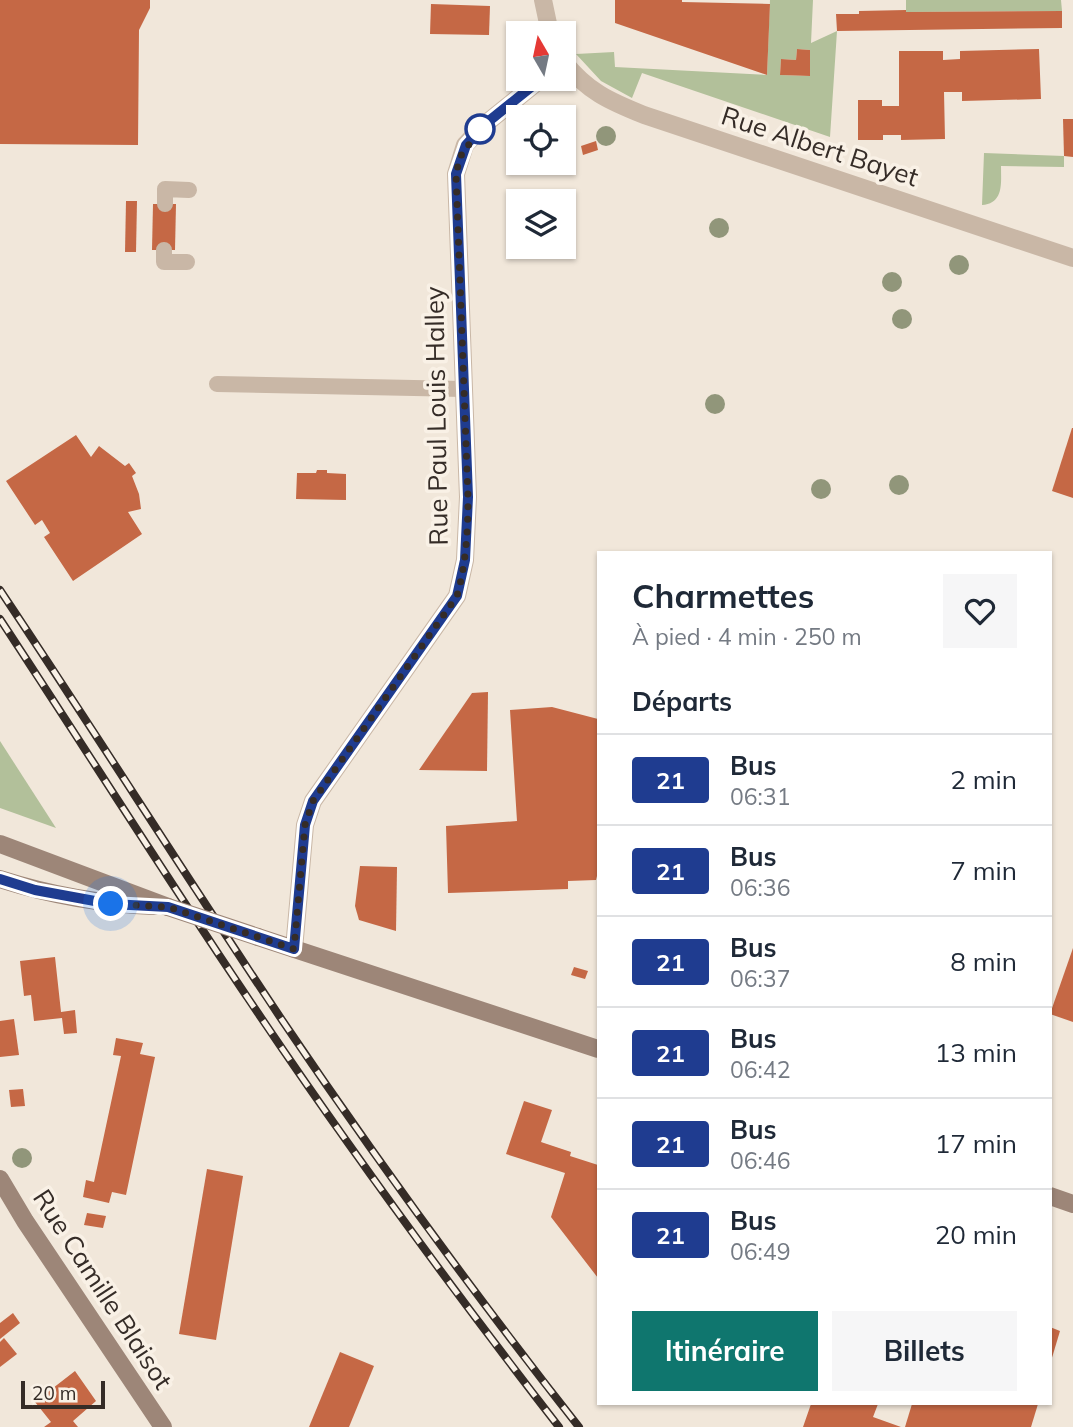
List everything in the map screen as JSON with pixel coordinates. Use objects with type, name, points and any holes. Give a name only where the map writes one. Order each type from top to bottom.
[{"type":"main road","points":[[0,844],[168,907],[597,1049]]},
{"type":"main road","points":[[0,879],[35,890],[111,904],[168,907]]},
{"type":"main road","name":"Rue Camille Blaisot","points":[[2,1188],[163,1427]]},
{"type":"main road","points":[[1052,1197],[1073,1204]]},
{"type":"street","points":[[543,0],[547,21]]},
{"type":"street","name":"Rue Albert Bayet","points":[[576,77],[605,99],[643,115],[1073,258]]},
{"type":"street","name":"Rue Paul Louis Halley","points":[[294,949],[305,825],[313,801],[457,596],[464,570],[468,532],[456,174],[466,145],[484,125],[526,91]]},
{"type":"lane","points":[[165,204],[165,189],[189,190]]},
{"type":"lane","points":[[164,250],[164,261],[187,262]]},
{"type":"lane","points":[[217,384],[463,389]]},
{"type":"green space","points":[[770,0],[813,0],[811,43],[837,31],[830,137],[642,73],[632,98],[601,81],[576,54],[614,52],[615,67],[767,75]],"holes":[[[797,49],[810,50],[809,76],[780,75],[781,59],[796,60]]]},
{"type":"green space","points":[[906,0],[1061,0],[1062,11],[906,12]]},
{"type":"green space","points":[[984,153],[1064,156],[1064,167],[1001,166],[998,196],[982,205]]},
{"type":"green space","points":[[0,741],[56,828],[0,808]]},
{"type":"building","points":[[0,0],[150,0],[150,8],[139,30],[138,145],[0,144]]},
{"type":"building","points":[[615,0],[770,4],[767,75],[615,23]]},
{"type":"building","points":[[431,4],[490,6],[489,35],[430,34]]},
{"type":"building","points":[[906,10],[1062,11],[1062,28],[837,31],[836,14]]},
{"type":"building","points":[[797,49],[810,50],[810,76],[780,75],[781,59],[796,60]]},
{"type":"building","points":[[1039,49],[1041,99],[962,101],[962,92],[944,92],[945,139],[901,140],[901,135],[883,135],[883,140],[858,140],[858,100],[882,100],[882,106],[899,106],[899,51],[943,51],[943,60],[960,59],[960,51]]},
{"type":"building","points":[[1063,119],[1073,119],[1073,157],[1064,156]]},
{"type":"building","points":[[596,141],[598,150],[583,155],[581,146]]},
{"type":"building","points":[[126,201],[137,201],[136,252],[125,252]]},
{"type":"building","points":[[153,204],[176,204],[175,250],[152,250]]},
{"type":"building","points":[[1073,428],[1073,498],[1052,491]]},
{"type":"building","points":[[76,435],[91,457],[99,446],[125,466],[129,463],[136,473],[132,476],[141,509],[128,512],[142,534],[73,581],[44,537],[50,533],[42,520],[35,525],[6,481]]},
{"type":"building","points":[[317,470],[346,474],[346,500],[296,499],[297,473],[316,473]]},
{"type":"building","points":[[488,692],[487,771],[419,770],[472,693]]},
{"type":"building","points":[[552,707],[597,719],[596,880],[568,881],[568,889],[448,893],[446,826],[517,821],[510,710]]},
{"type":"building","points":[[360,866],[397,867],[396,931],[359,920],[355,906]]},
{"type":"building","points":[[1073,948],[1073,1022],[1052,1015]]},
{"type":"building","points":[[55,957],[61,1012],[75,1010],[77,1033],[64,1034],[62,1018],[34,1021],[31,995],[24,996],[20,961]]},
{"type":"building","points":[[574,967],[588,971],[585,979],[571,975]]},
{"type":"building","points":[[14,1019],[19,1055],[0,1057],[0,1021]]},
{"type":"building","points":[[116,1038],[143,1043],[140,1054],[155,1057],[126,1195],[112,1192],[109,1203],[83,1197],[86,1180],[94,1182],[121,1056],[113,1055]]},
{"type":"building","points":[[23,1089],[25,1106],[11,1107],[9,1090]]},
{"type":"building","points":[[524,1101],[552,1110],[541,1142],[597,1165],[597,1277],[551,1217],[565,1173],[506,1154]]},
{"type":"building","points":[[207,1169],[243,1176],[216,1340],[179,1334]]},
{"type":"building","points":[[87,1213],[106,1216],[103,1228],[84,1225]]},
{"type":"building","points":[[13,1313],[20,1323],[0,1339],[0,1323]]},
{"type":"building","points":[[1052,1328],[1060,1331],[1052,1358]]},
{"type":"building","points":[[4,1338],[17,1354],[0,1367],[0,1342]]},
{"type":"building","points":[[340,1352],[374,1366],[349,1427],[309,1427]]},
{"type":"building","points":[[75,1371],[96,1401],[73,1421],[78,1427],[44,1427],[51,1422],[35,1402]]},
{"type":"building","points":[[811,1405],[878,1405],[873,1417],[901,1427],[803,1427]]},
{"type":"building","points":[[912,1405],[1038,1405],[1031,1427],[905,1427]]},
{"type":"railway","points":[[0,590],[317,1072],[464,1277],[579,1427]]},
{"type":"railway","points":[[0,619],[303,1079],[426,1251],[559,1427]]},
{"type":"bus line","name":"21","points":[[0,879],[35,890],[111,904],[168,907],[294,949],[305,825],[313,801],[457,596],[462,580],[468,532],[468,497],[456,174],[466,145],[484,125],[526,91]]},
{"type":"route","points":[[111,904],[168,907],[294,949],[305,825],[313,801],[457,596],[462,580],[468,532],[468,497],[456,174],[460,157],[480,129]]}]
